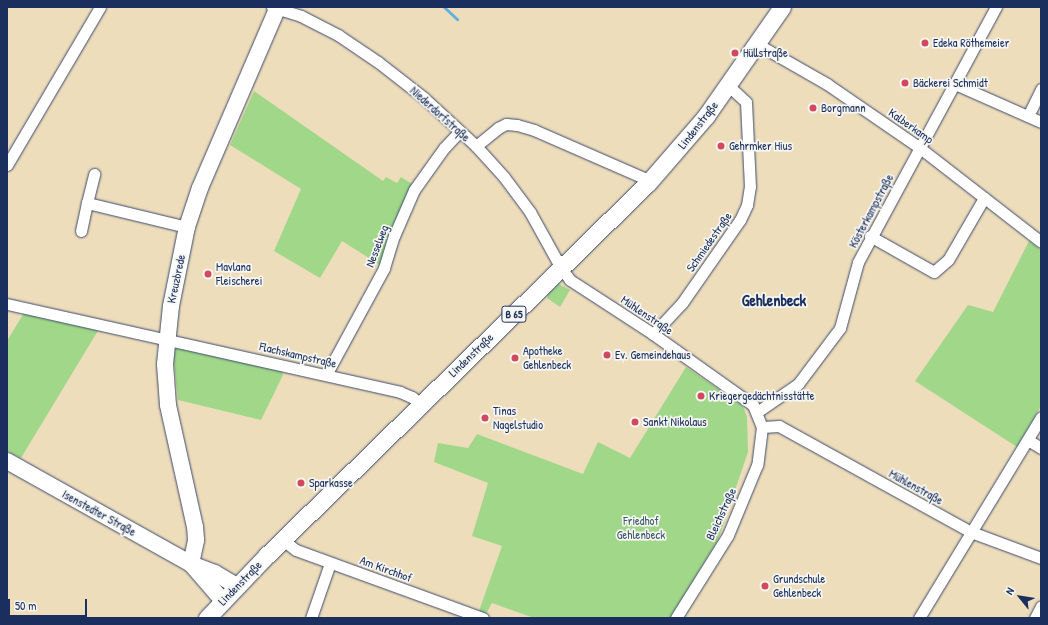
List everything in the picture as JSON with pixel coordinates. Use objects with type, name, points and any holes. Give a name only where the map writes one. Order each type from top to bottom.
[{"type":"main road","name":"Kreuzbrede","points":[[190,564],[196,540],[195,527],[168,405],[166,339],[187,227],[200,188],[275,7]]},
{"type":"main road","name":"Lindenstraße","points":[[207,618],[283,540],[648,183],[684,145],[782,7]]},
{"type":"main road","name":"Isenstedter Straße","points":[[7,461],[190,564],[215,573],[237,586]]},
{"type":"main road","name":"Isenstedter Straße","points":[[190,564],[223,601]]},
{"type":"street","points":[[7,165],[100,7]]},
{"type":"street","name":"Niederdorfstraße","points":[[275,7],[301,16],[338,35],[378,62],[460,131],[504,177],[530,212],[560,268]]},
{"type":"street","name":"Kösterkampstraße","points":[[757,412],[798,384],[840,328],[858,262],[870,236],[920,148],[996,7]]},
{"type":"street","name":"Kalberkamp","points":[[757,44],[827,84],[920,148],[1041,242]]},
{"type":"street","points":[[955,84],[1041,122]]},
{"type":"street","name":"Schmiedestraße","points":[[653,334],[682,303],[740,220],[747,205],[750,187],[746,102],[728,85]]},
{"type":"street","points":[[1028,116],[1041,89]]},
{"type":"street","points":[[476,146],[498,128],[506,124],[517,125],[534,130],[636,175],[648,183]]},
{"type":"street","name":"Nesselweg","points":[[326,375],[384,268],[394,236],[414,190],[444,148],[460,131]]},
{"type":"street","points":[[81,231],[94,174]]},
{"type":"street","points":[[870,236],[934,272],[948,260],[984,198]]},
{"type":"street","points":[[87,203],[187,227]]},
{"type":"street","name":"Mühlenstraße","points":[[560,268],[570,280],[653,334],[745,398],[757,412]]},
{"type":"street","name":"Flachskampstraße","points":[[7,304],[400,392],[412,397],[421,404]]},
{"type":"street","name":"Bleichstraße","points":[[676,618],[728,535],[757,465],[762,426],[757,412]]},
{"type":"street","points":[[919,618],[1041,417]]},
{"type":"street","name":"Mühlenstraße","points":[[762,426],[779,426],[971,532],[1041,558]]},
{"type":"street","points":[[1028,440],[1041,448]]},
{"type":"street","name":"Am Kirchhof","points":[[283,540],[296,550],[483,618]]},
{"type":"street","points":[[311,618],[330,563]]},
{"type":"street","points":[[1035,618],[1041,606]]},
{"type":"green space","points":[[254,91],[383,181],[386,177],[397,183],[401,177],[414,185],[380,265],[342,241],[320,278],[274,251],[301,189],[230,145]]},
{"type":"green space","points":[[1029,241],[1041,250],[1041,406],[1017,447],[915,381],[968,305],[993,312]]},
{"type":"green space","points":[[559,284],[570,290],[560,307],[547,298],[548,294]]},
{"type":"green space","points":[[24,313],[99,329],[21,458],[7,451],[7,341]]},
{"type":"green space","points":[[177,347],[281,369],[283,375],[261,420],[178,400],[173,352]]},
{"type":"green space","name":"Friedhof Gehlenbeck","points":[[686,367],[743,406],[747,417],[748,452],[718,540],[670,618],[534,618],[492,603],[486,614],[479,611],[502,546],[472,536],[488,483],[434,462],[438,443],[468,448],[477,434],[583,474],[598,442],[630,458]]},
{"type":"waterway","points":[[444,7],[457,19]]},
{"type":"place","name":"Edeka Röthemeier","points":[[925,43]]},
{"type":"place","name":"Hüllstraße","points":[[735,53]]},
{"type":"place","name":"Bäckerei Schmidt","points":[[905,83]]},
{"type":"place","name":"Borgmann","points":[[813,108]]},
{"type":"place","name":"Gehrmker Hius","points":[[721,146]]},
{"type":"place","name":"Mavlana Fleischerei","points":[[208,274]]},
{"type":"place","name":"Ev. Gemeindehaus","points":[[607,355]]},
{"type":"place","name":"Apotheke Gehlenbeck","points":[[515,358]]},
{"type":"place","name":"Kriegergedächtnisstätte","points":[[701,396]]},
{"type":"place","name":"Tinas Nagelstudio","points":[[485,418]]},
{"type":"place","name":"Sankt Nikolaus","points":[[635,422]]},
{"type":"place","name":"Sparkasse","points":[[301,483]]},
{"type":"place","name":"Grundschule Gehlenbeck","points":[[765,586]]},
{"type":"district","name":"Gehlenbeck","points":[[774,300]]}]
